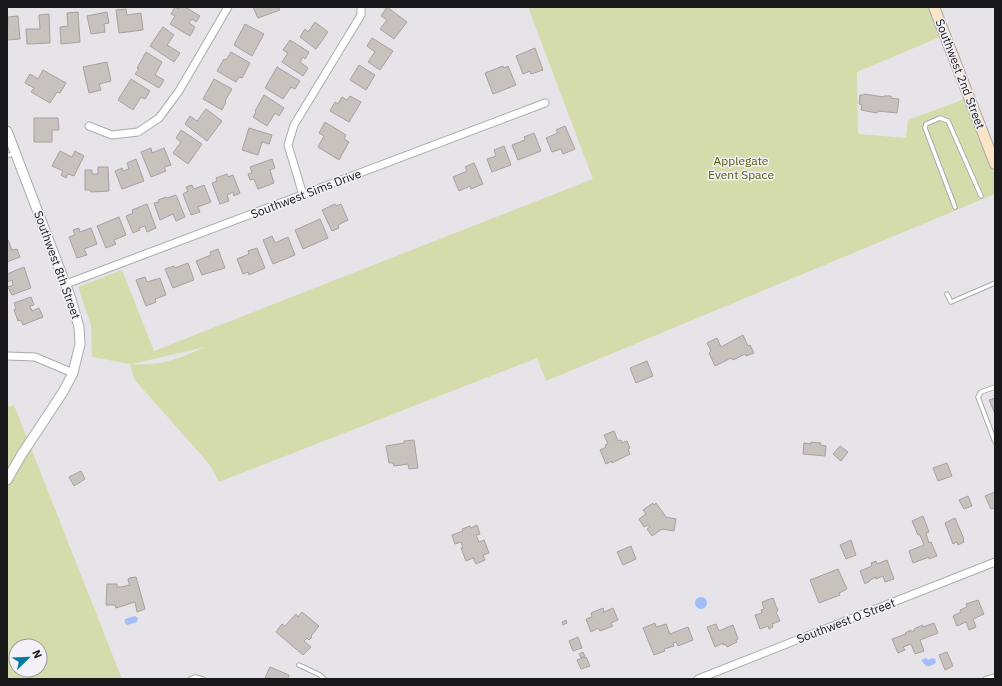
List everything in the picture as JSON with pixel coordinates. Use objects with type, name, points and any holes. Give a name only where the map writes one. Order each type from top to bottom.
[{"type":"main road","name":"Southwest 2nd Street","points":[[934,7],[991,142],[995,164]]},
{"type":"street","points":[[89,126],[112,135],[138,132],[159,118],[179,91],[228,7]]},
{"type":"street","points":[[303,195],[288,145],[294,125],[361,15],[361,7]]},
{"type":"street","name":"Southwest Sims Drive","points":[[66,284],[545,103]]},
{"type":"street","name":"Southwest 8th Street","points":[[7,132],[11,154],[66,284],[79,327],[80,344],[73,373],[63,392],[22,454],[7,480]]},
{"type":"street","points":[[7,356],[35,357],[73,373]]},
{"type":"street","name":"Southwest O Street","points":[[698,679],[995,562]]},
{"type":"lane","points":[[955,207],[924,128],[926,124],[940,118],[948,121],[981,196]]},
{"type":"lane","points":[[947,294],[951,302],[995,284]]},
{"type":"lane","points":[[995,387],[981,392],[978,397],[995,442]]},
{"type":"lane","points":[[299,665],[320,675],[324,679]]},
{"type":"lane","points":[[985,679],[995,676]]},
{"type":"lane","points":[[190,679],[195,677],[201,677],[203,679]]},
{"type":"green space","name":"Applegate Event Space","points":[[528,7],[929,7],[940,37],[857,72],[858,134],[906,138],[908,120],[965,99],[995,176],[995,194],[546,381],[537,358],[219,482],[210,465],[134,379],[130,364],[92,357],[91,325],[78,287],[122,270],[154,351],[593,179]],"holes":[[[205,347],[160,363],[141,365],[132,364]]]},
{"type":"green space","points":[[14,405],[122,679],[7,679],[7,407]]},
{"type":"water","points":[[699,597],[703,597],[707,603],[703,609],[699,609],[695,605],[695,601]]},
{"type":"water","points":[[135,616],[138,618],[137,622],[127,625],[125,623],[125,619]]},
{"type":"water","points":[[926,658],[928,660],[932,658],[935,659],[936,663],[926,666],[921,660]]},
{"type":"building","points":[[175,7],[178,9],[180,7],[185,7],[200,16],[196,22],[192,19],[189,23],[195,27],[190,36],[170,24],[175,16],[171,14]]},
{"type":"building","points":[[253,7],[278,7],[280,10],[258,18]]},
{"type":"building","points":[[387,7],[407,22],[394,39],[380,29],[387,20],[381,16]]},
{"type":"building","points":[[126,9],[127,15],[141,13],[143,30],[119,33],[116,10]]},
{"type":"building","points":[[78,12],[80,42],[61,44],[60,27],[68,26],[67,13]]},
{"type":"building","points":[[107,12],[109,23],[104,24],[105,32],[91,34],[87,16]]},
{"type":"building","points":[[49,14],[50,43],[27,44],[26,29],[40,29],[39,15]]},
{"type":"building","points":[[18,16],[20,39],[7,40],[8,17]]},
{"type":"building","points":[[315,22],[328,32],[316,49],[300,37],[305,29],[308,32]]},
{"type":"building","points":[[245,24],[264,34],[252,56],[234,45]]},
{"type":"building","points":[[163,27],[174,35],[167,45],[180,53],[174,62],[150,46]]},
{"type":"building","points":[[372,38],[393,51],[380,70],[368,62],[375,52],[367,46]]},
{"type":"building","points":[[290,40],[309,52],[305,59],[303,57],[300,62],[308,68],[303,76],[282,62],[288,53],[283,50]]},
{"type":"building","points":[[535,48],[543,70],[531,74],[530,71],[523,74],[516,56]]},
{"type":"building","points":[[146,52],[162,62],[155,75],[164,80],[159,88],[135,74],[139,69],[137,68]]},
{"type":"building","points":[[231,52],[250,63],[242,78],[239,77],[236,82],[217,71],[224,59],[226,60]]},
{"type":"building","points":[[107,62],[111,81],[99,84],[101,90],[89,93],[83,67]]},
{"type":"building","points":[[359,65],[375,75],[366,90],[350,80]]},
{"type":"building","points":[[503,66],[504,68],[508,66],[516,85],[493,94],[485,73]]},
{"type":"building","points":[[277,67],[300,81],[295,89],[291,87],[283,99],[265,88]]},
{"type":"building","points":[[43,70],[66,83],[60,93],[57,92],[50,103],[31,92],[34,88],[25,83],[30,74],[38,79]]},
{"type":"building","points":[[131,79],[150,91],[145,99],[141,97],[133,110],[118,100]]},
{"type":"building","points":[[214,79],[232,89],[222,110],[203,99]]},
{"type":"building","points":[[864,94],[884,97],[891,96],[891,98],[899,99],[897,113],[878,111],[877,113],[861,110],[862,105],[859,104],[860,95]]},
{"type":"building","points":[[264,95],[284,108],[279,116],[275,113],[267,126],[253,117]]},
{"type":"building","points":[[350,96],[361,102],[349,122],[330,111],[335,102],[338,104],[342,97],[347,100]]},
{"type":"building","points":[[206,109],[222,121],[207,141],[185,124],[190,116],[197,121]]},
{"type":"building","points":[[34,118],[58,118],[59,130],[52,130],[52,142],[34,142]]},
{"type":"building","points":[[325,122],[346,135],[344,139],[349,142],[339,160],[318,147],[324,136],[319,133]]},
{"type":"building","points":[[565,126],[575,149],[563,154],[561,149],[552,152],[546,138],[558,133],[556,130]]},
{"type":"building","points":[[249,128],[272,135],[269,144],[262,142],[258,155],[242,150]]},
{"type":"building","points":[[181,130],[202,144],[188,164],[173,153],[181,142],[176,138]]},
{"type":"building","points":[[534,133],[541,151],[518,160],[512,145],[525,140],[524,137]]},
{"type":"building","points":[[504,146],[511,165],[492,172],[487,159],[496,156],[494,150]]},
{"type":"building","points":[[151,148],[152,153],[164,148],[171,165],[164,167],[166,171],[151,177],[141,152]]},
{"type":"building","points":[[60,151],[72,157],[75,151],[84,156],[74,176],[68,174],[66,178],[61,175],[63,171],[52,166]]},
{"type":"building","points":[[136,159],[144,181],[122,189],[115,171],[122,168],[123,171],[129,169],[127,163]]},
{"type":"building","points":[[272,159],[275,168],[270,170],[274,183],[258,189],[254,179],[250,180],[248,174],[252,173],[250,167]]},
{"type":"building","points":[[474,163],[483,184],[471,189],[470,186],[459,191],[453,177],[467,171],[465,167]]},
{"type":"building","points":[[98,167],[108,167],[109,191],[91,192],[90,190],[85,190],[85,170],[92,170],[92,174],[98,174]]},
{"type":"building","points":[[227,174],[228,177],[233,175],[240,193],[234,196],[233,192],[227,195],[229,201],[220,204],[212,183],[217,181],[216,178]]},
{"type":"building","points":[[192,185],[194,189],[204,185],[211,202],[198,207],[200,212],[191,215],[183,194],[188,191],[186,187]]},
{"type":"building","points":[[176,195],[185,217],[176,221],[173,214],[160,220],[154,203],[159,202],[158,200],[166,197]]},
{"type":"building","points":[[147,204],[156,228],[147,232],[145,226],[139,228],[140,230],[133,233],[126,216],[133,213],[132,210]]},
{"type":"building","points":[[335,204],[336,206],[341,204],[348,220],[338,225],[339,228],[332,231],[322,210]]},
{"type":"building","points":[[119,217],[126,235],[114,240],[116,244],[106,248],[97,226]]},
{"type":"building","points":[[320,219],[328,238],[303,249],[295,230]]},
{"type":"building","points":[[79,228],[80,232],[91,228],[97,244],[84,249],[87,255],[77,258],[69,237],[75,235],[73,230]]},
{"type":"building","points":[[272,236],[275,243],[288,237],[295,255],[273,264],[263,240]]},
{"type":"building","points":[[7,240],[12,250],[17,249],[20,257],[7,262]]},
{"type":"building","points":[[257,248],[265,268],[249,275],[248,272],[243,274],[237,259],[249,254],[248,251]]},
{"type":"building","points":[[218,249],[225,268],[202,275],[196,261],[211,255],[210,252]]},
{"type":"building","points":[[188,263],[194,280],[173,288],[165,269],[174,266],[175,268]]},
{"type":"building","points":[[24,267],[31,288],[12,295],[8,287],[13,285],[12,280],[7,282],[7,274]]},
{"type":"building","points":[[145,277],[147,282],[160,278],[166,295],[155,299],[156,302],[146,306],[136,280]]},
{"type":"building","points":[[31,297],[34,305],[30,306],[32,311],[39,308],[43,317],[23,325],[21,320],[18,321],[14,310],[16,309],[14,303]]},
{"type":"building","points":[[743,335],[748,346],[750,345],[754,353],[746,356],[745,354],[733,360],[731,358],[715,366],[709,353],[711,351],[707,343],[717,338],[721,347]]},
{"type":"building","points":[[647,361],[653,376],[636,383],[630,368]]},
{"type":"building","points":[[995,398],[995,414],[989,400]]},
{"type":"building","points":[[614,431],[618,441],[621,440],[622,443],[627,441],[630,448],[628,449],[630,454],[612,463],[612,461],[606,464],[600,450],[608,444],[604,435]]},
{"type":"building","points":[[414,440],[418,468],[409,469],[408,464],[394,466],[393,463],[389,463],[386,446]]},
{"type":"building","points":[[811,442],[821,443],[820,445],[826,446],[825,456],[803,454],[804,443],[811,444]]},
{"type":"building","points":[[840,446],[848,452],[841,461],[833,454]]},
{"type":"building","points":[[947,463],[952,476],[938,481],[933,468]]},
{"type":"building","points":[[81,471],[85,479],[74,486],[69,477]]},
{"type":"building","points":[[995,492],[995,510],[994,508],[991,509],[985,496]]},
{"type":"building","points":[[968,496],[972,506],[964,509],[959,500]]},
{"type":"building","points":[[653,503],[654,505],[656,503],[666,517],[676,519],[674,531],[662,529],[652,536],[647,529],[650,527],[648,525],[644,527],[639,519],[646,514],[643,510]]},
{"type":"building","points":[[923,516],[929,532],[926,533],[929,543],[931,542],[937,556],[929,559],[929,557],[913,563],[909,551],[924,545],[912,521]]},
{"type":"building","points":[[955,518],[964,539],[964,542],[958,545],[957,542],[953,544],[945,523]]},
{"type":"building","points":[[477,525],[480,534],[476,535],[479,542],[484,540],[489,553],[483,555],[485,560],[476,564],[473,558],[466,561],[461,548],[463,548],[461,542],[455,544],[452,535],[463,531],[462,529],[470,526],[471,528]]},
{"type":"building","points":[[851,540],[856,555],[846,559],[840,545]]},
{"type":"building","points":[[631,546],[636,559],[623,565],[617,552]]},
{"type":"building","points":[[887,560],[894,579],[885,582],[883,576],[876,579],[876,577],[865,584],[860,571],[872,566],[871,563],[876,561],[877,564]]},
{"type":"building","points":[[838,569],[847,589],[839,593],[840,595],[819,603],[810,580]]},
{"type":"building","points":[[136,577],[145,609],[137,612],[135,602],[116,608],[115,605],[106,605],[107,584],[117,584],[117,587],[130,585],[128,580],[129,578]]},
{"type":"building","points":[[773,598],[778,611],[776,612],[780,621],[772,624],[773,627],[769,629],[768,626],[760,629],[755,615],[762,613],[761,610],[764,609],[762,602]]},
{"type":"building","points":[[978,600],[984,614],[973,619],[976,627],[969,630],[966,622],[957,626],[953,616],[961,612],[960,610],[967,607],[966,604]]},
{"type":"building","points":[[603,608],[604,612],[613,608],[618,620],[611,623],[613,626],[600,631],[598,628],[591,632],[586,619],[592,617],[591,613]]},
{"type":"building","points":[[302,612],[319,626],[309,640],[307,638],[304,641],[311,647],[303,655],[276,632],[282,624],[285,626],[296,614],[298,617]]},
{"type":"building","points":[[566,620],[567,623],[563,625],[562,622]]},
{"type":"building","points":[[655,623],[656,627],[666,624],[670,634],[688,627],[693,640],[678,646],[676,642],[673,643],[674,646],[664,649],[665,651],[654,655],[643,628]]},
{"type":"building","points":[[934,623],[938,633],[920,640],[924,651],[915,654],[911,644],[903,647],[905,650],[898,653],[892,639],[906,634],[905,633],[911,630],[911,632],[923,625],[923,627]]},
{"type":"building","points":[[716,624],[719,631],[733,625],[738,639],[736,640],[737,642],[727,647],[725,644],[723,645],[723,643],[715,647],[707,627]]},
{"type":"building","points":[[578,637],[582,648],[573,651],[569,641]]},
{"type":"building","points":[[583,652],[585,656],[581,658],[579,654]]},
{"type":"building","points":[[947,652],[953,666],[945,670],[939,655]]},
{"type":"building","points":[[586,657],[590,666],[581,669],[577,660]]},
{"type":"building","points":[[270,667],[289,675],[288,679],[265,678]]}]
